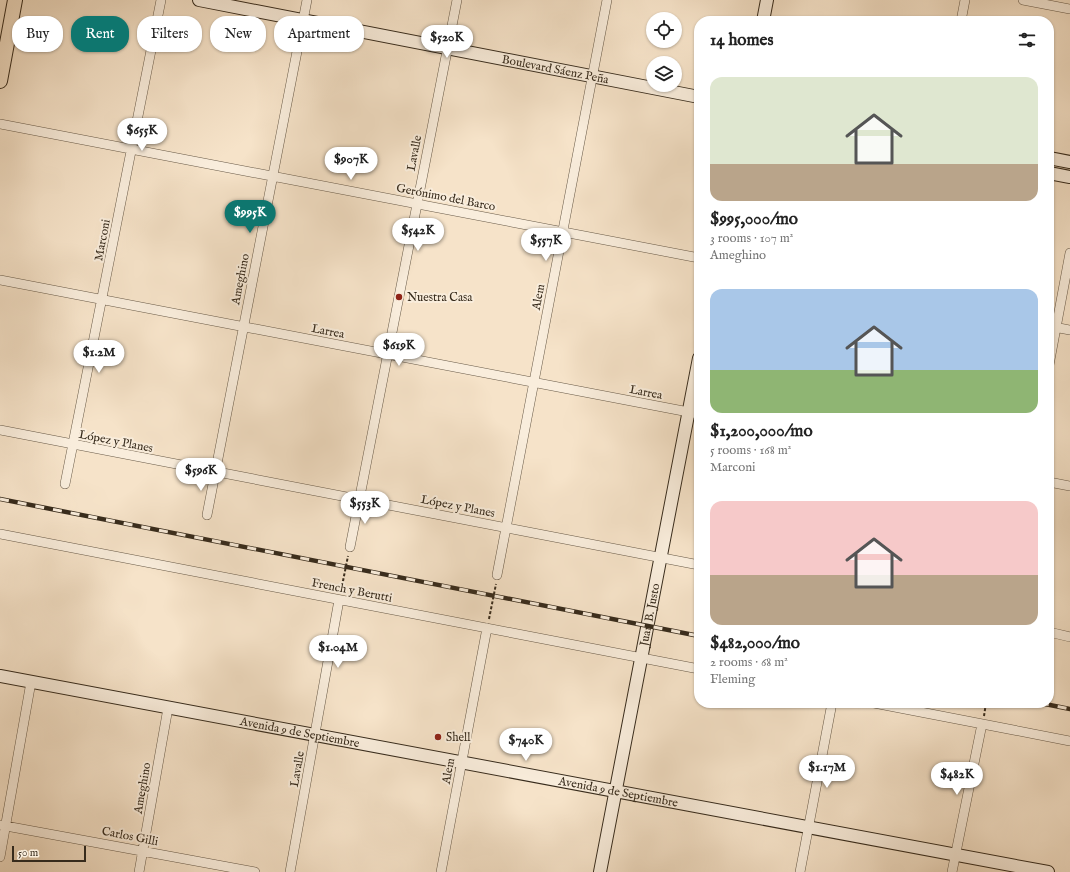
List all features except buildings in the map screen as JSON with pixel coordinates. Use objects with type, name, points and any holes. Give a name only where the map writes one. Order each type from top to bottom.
[{"type":"main road","points":[[0,81],[16,0]]},
{"type":"street","name":"Marconi","points":[[65,484],[103,300],[161,0]]},
{"type":"street","name":"Boulevard Sáenz Peña","points":[[199,0],[287,16]]},
{"type":"street","name":"Ameghino","points":[[304,16],[307,0]]},
{"type":"street","name":"Lavalle","points":[[350,547],[457,0]]},
{"type":"street","name":"Alem","points":[[497,575],[607,0]]},
{"type":"street","points":[[765,16],[768,0]]},
{"type":"street","points":[[963,16],[965,0]]},
{"type":"street","points":[[1023,0],[1070,9]]},
{"type":"street","name":"Boulevard Sáenz Peña","points":[[364,31],[694,96]]},
{"type":"street","name":"Ameghino","points":[[207,515],[296,52]]},
{"type":"street","name":"Gerónimo del Barco","points":[[0,124],[694,257]]},
{"type":"street","points":[[1054,159],[1070,162]]},
{"type":"street","points":[[1054,174],[1070,177]]},
{"type":"street","points":[[1054,319],[1070,253]]},
{"type":"street","name":"Larrea","points":[[0,280],[694,413]]},
{"type":"street","points":[[1054,327],[1070,330]]},
{"type":"street","name":"Juan B. Justo","points":[[600,872],[660,558],[694,413]]},
{"type":"street","name":"López y Planes","points":[[0,430],[694,564]]},
{"type":"street","points":[[1054,483],[1070,486]]},
{"type":"street","name":"French y Berutti","points":[[0,534],[694,668]]},
{"type":"street","name":"Lavalle","points":[[290,872],[339,600]]},
{"type":"street","name":"Alem","points":[[441,872],[487,628]]},
{"type":"street","points":[[1054,633],[1070,637]]},
{"type":"street","name":"Avenida 9 de Septiembre","points":[[0,676],[1048,872]]},
{"type":"street","points":[[0,857],[3,825],[31,682]]},
{"type":"street","name":"Ameghino","points":[[139,872],[168,708]]},
{"type":"street","points":[[800,872],[831,708]]},
{"type":"street","points":[[900,708],[1070,741]]},
{"type":"street","points":[[952,872],[982,724]]},
{"type":"street","name":"Carlos Gilli","points":[[3,825],[255,872]]},
{"type":"path","points":[[339,600],[350,547]]},
{"type":"path","points":[[487,628],[497,575]]},
{"type":"path","points":[[982,724],[985,708]]},
{"type":"railway","points":[[0,499],[694,635]]},
{"type":"railway","points":[[1054,706],[1070,709]]},
{"type":"place","name":"Nuestra Casa","points":[[399,297]]},
{"type":"place","name":"Shell","points":[[438,737]]}]
